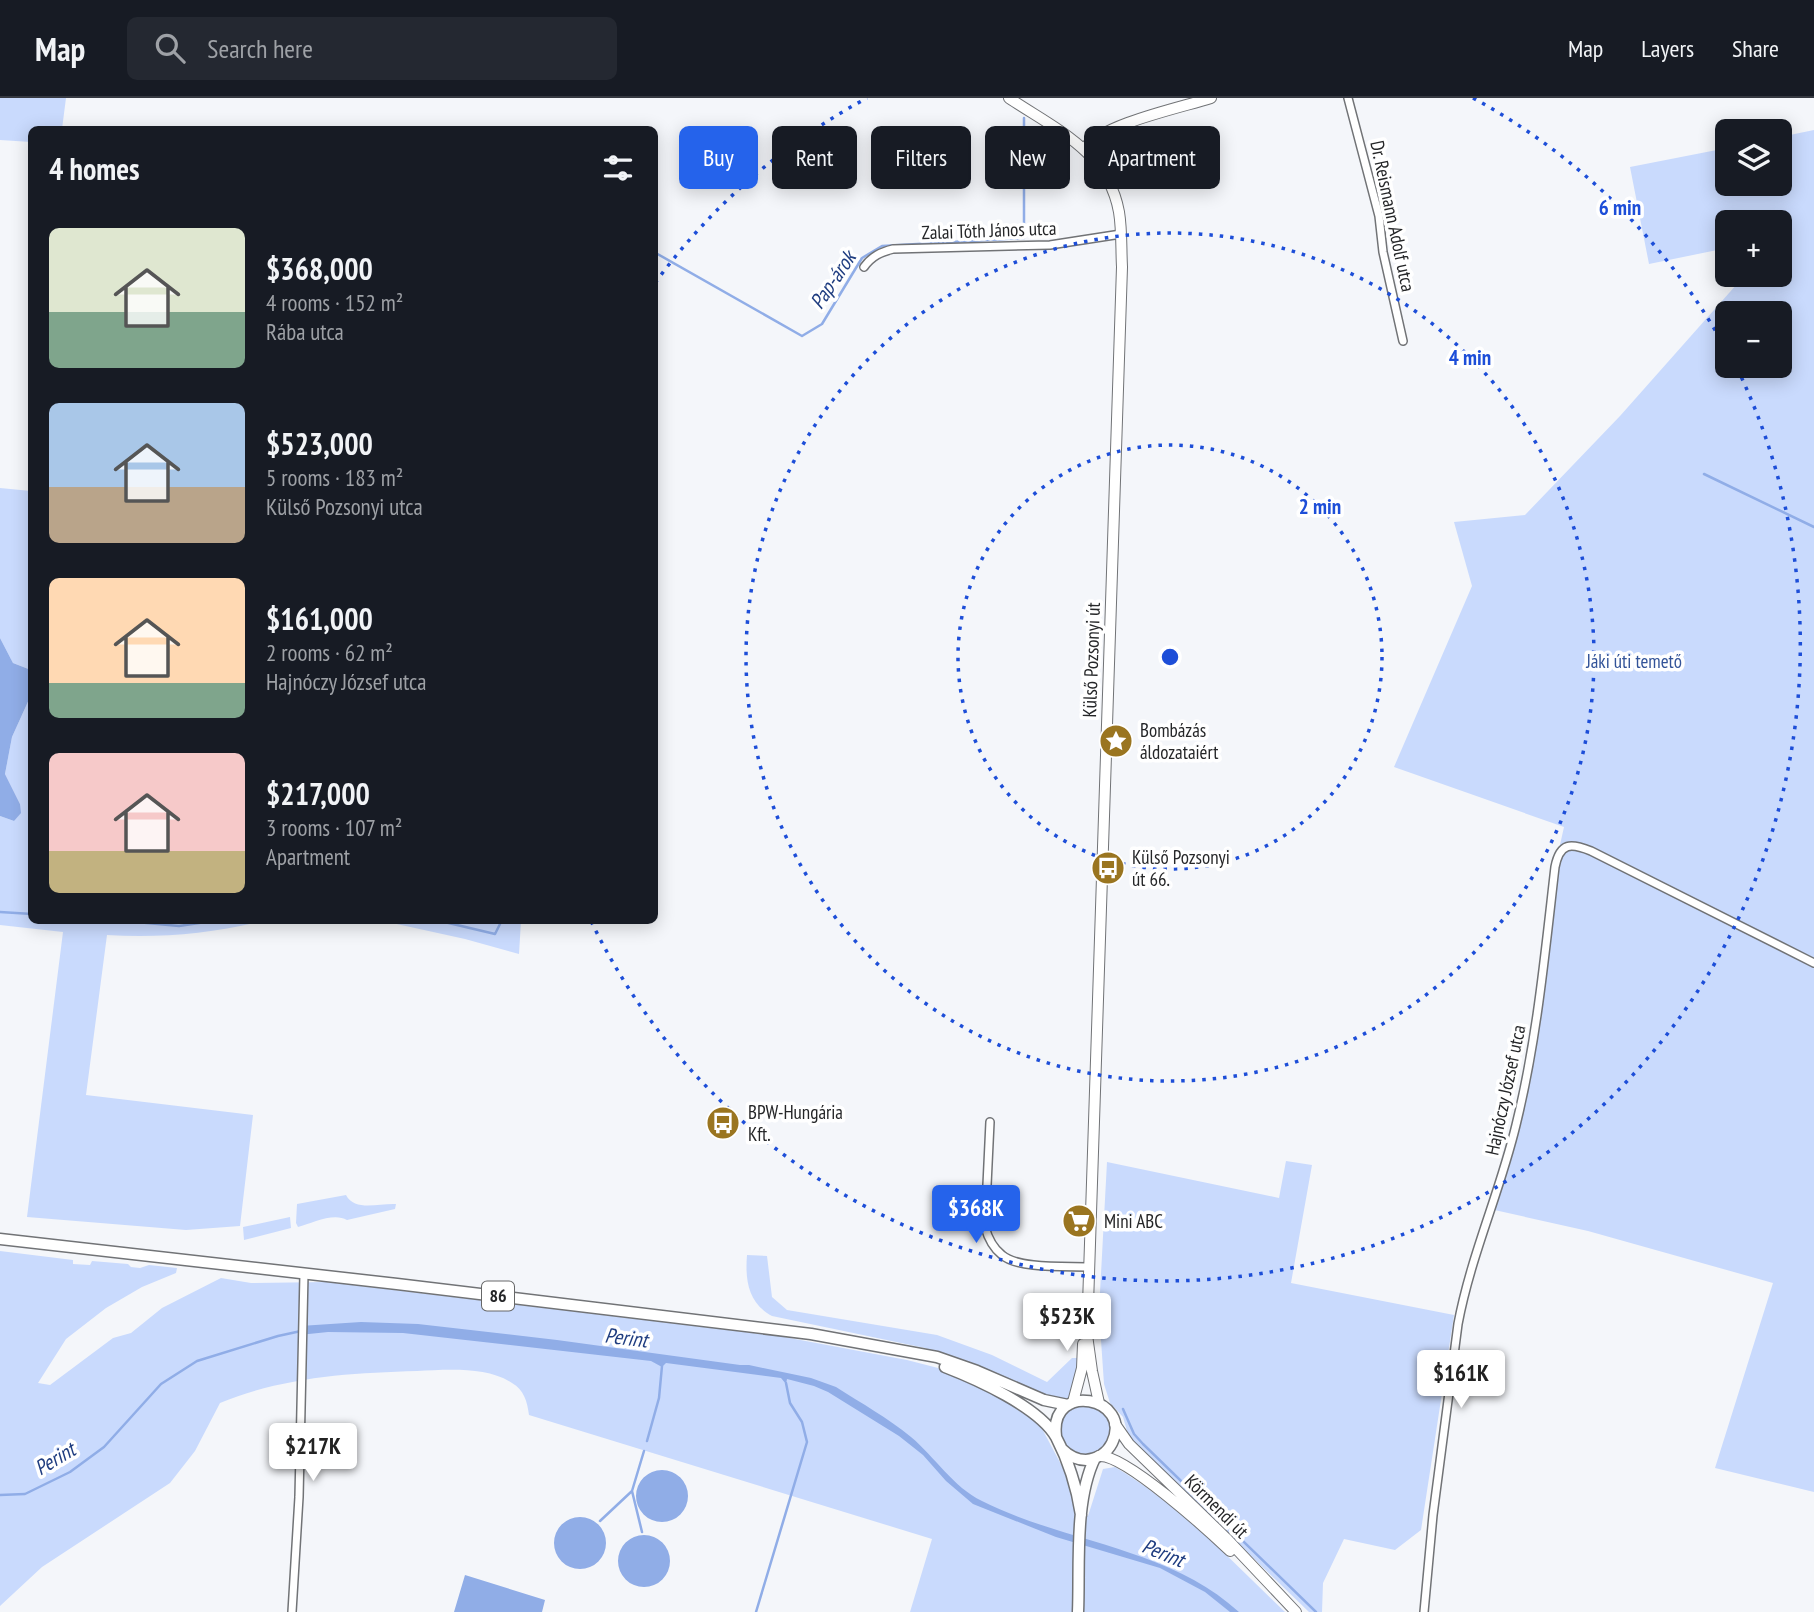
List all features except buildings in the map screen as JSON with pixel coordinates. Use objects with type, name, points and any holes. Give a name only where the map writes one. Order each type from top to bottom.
[{"type":"main road","points":[[1009,98],[1084,147]]},
{"type":"main road","points":[[1123,126],[1211,98]]},
{"type":"main road","name":"Külső Pozsonyi út","points":[[1088,1309],[1122,267],[1119,211],[1111,189]]},
{"type":"main road","name":"86","points":[[0,1239],[784,1330],[945,1360],[1038,1398],[1071,1404],[1089,1400],[1099,1403]]},
{"type":"main road","points":[[1088,1309],[1088,1347],[1099,1403],[1108,1410],[1115,1424]]},
{"type":"main road","points":[[1058,1442],[1057,1419],[1071,1404],[1082,1368],[1088,1309]]},
{"type":"main road","name":"86","points":[[890,1348],[952,1369],[1026,1408],[1068,1455],[1078,1459],[1097,1457]]},
{"type":"main road","name":"86","points":[[1078,1612],[1081,1515],[1087,1476],[1097,1457],[1111,1445],[1115,1424]]},
{"type":"main road","name":"Körmendi út","points":[[1115,1424],[1129,1444],[1226,1538],[1296,1612]]},
{"type":"main road","name":"86","points":[[1058,1442],[1076,1488],[1081,1515]]},
{"type":"main road","name":"Körmendi út","points":[[1097,1457],[1111,1458],[1138,1474],[1219,1540],[1296,1612]]},
{"type":"street","name":"Dr. Reismann Adolf utca","points":[[1348,98],[1379,216],[1383,252],[1403,341]]},
{"type":"street","name":"Zalai Tóth János utca","points":[[864,267],[881,252],[893,249],[1050,245],[1121,234]]},
{"type":"street","name":"Hajnóczy József utca","points":[[1424,1612],[1433,1515],[1458,1324],[1464,1295],[1506,1165],[1524,1093],[1539,1002],[1555,867],[1561,850],[1568,846],[1579,846],[1591,851],[1814,963]]},
{"type":"street","points":[[990,1122],[985,1227],[989,1240],[1000,1254],[1009,1260],[1034,1265],[1089,1267]]},
{"type":"street","points":[[292,1612],[299,1497],[304,1274]]},
{"type":"green space","points":[[0,98],[66,98],[62,126],[28,126],[28,142],[0,140]]},
{"type":"green space","name":"Jáki úti temető","points":[[1814,130],[1814,1492],[1715,1468],[1773,1283],[1588,1231],[1490,1209],[1524,1093],[1555,867],[1564,827],[1394,767],[1472,586],[1454,522],[1525,515],[1620,416],[1715,309],[1715,378],[1792,378],[1792,301],[1722,301],[1734,287],[1792,287],[1792,210],[1715,210],[1715,250],[1649,264],[1630,167],[1715,150],[1715,196],[1792,196],[1792,135]]},
{"type":"green space","points":[[0,488],[28,491],[28,669],[13,663],[0,638]]},
{"type":"green space","points":[[28,702],[28,924],[248,924],[185,934],[107,935],[86,1095],[253,1115],[240,1226],[186,1230],[27,1217],[63,932],[0,925],[0,816],[14,821],[20,804],[5,774],[12,737]]},
{"type":"green space","points":[[397,924],[521,924],[519,954]]},
{"type":"green space","points":[[1286,1161],[1312,1165],[1291,1283],[1454,1315],[1421,1530],[1395,1550],[1344,1539],[1323,1583],[1322,1612],[1309,1612],[1129,1438],[1123,1417],[1110,1403],[1104,1384],[1099,1311],[1107,1162],[1279,1198]]},
{"type":"green space","points":[[346,1195],[361,1205],[396,1204],[395,1209],[347,1220],[329,1218],[298,1227],[297,1204]]},
{"type":"green space","points":[[290,1217],[291,1228],[244,1240],[243,1227]]},
{"type":"green space","points":[[0,1251],[73,1260],[73,1264],[90,1265],[92,1261],[128,1264],[140,1268],[149,1265],[177,1268],[176,1273],[142,1287],[106,1308],[66,1339],[38,1383],[50,1385],[113,1338],[131,1333],[162,1308],[221,1278],[251,1283],[327,1282],[779,1336],[938,1368],[988,1390],[1039,1423],[1072,1485],[1077,1513],[1088,1516],[1103,1469],[1115,1467],[1183,1516],[1285,1612],[910,1612],[932,1539],[529,1415],[524,1396],[512,1383],[478,1371],[453,1370],[366,1373],[317,1378],[268,1387],[220,1403],[195,1451],[170,1483],[42,1567],[0,1606]]},
{"type":"green space","points":[[747,1255],[767,1256],[772,1297],[787,1310],[937,1335],[992,1355],[1047,1382],[1072,1358],[1082,1358],[1070,1397],[1062,1401],[1055,1400],[925,1348],[772,1316],[753,1298],[748,1282]]},
{"type":"green space","points":[[1085,1405],[1103,1412],[1110,1430],[1103,1448],[1085,1455],[1067,1448],[1060,1430],[1067,1412]]},
{"type":"water","points":[[0,638],[13,663],[28,669],[28,702],[12,737],[5,774],[20,804],[21,813],[14,821],[0,816]]},
{"type":"water","points":[[361,1322],[418,1324],[557,1340],[749,1365],[811,1378],[836,1387],[893,1423],[920,1445],[962,1488],[982,1501],[1047,1527],[1148,1559],[1181,1573],[1211,1590],[1239,1612],[1230,1612],[1205,1592],[1160,1568],[1056,1537],[973,1504],[946,1481],[923,1455],[899,1436],[814,1386],[787,1379],[786,1384],[781,1378],[666,1363],[662,1367],[651,1361],[403,1333],[328,1332],[299,1335],[300,1326]]},
{"type":"water","points":[[662,1470],[681,1477],[688,1496],[681,1515],[662,1522],[643,1515],[636,1496],[643,1477]]},
{"type":"water","points":[[580,1517],[599,1524],[606,1543],[599,1562],[580,1569],[561,1562],[554,1543],[561,1524]]},
{"type":"water","points":[[644,1535],[663,1542],[670,1561],[663,1580],[644,1587],[625,1580],[618,1561],[625,1542]]},
{"type":"water","points":[[465,1575],[545,1600],[542,1612],[454,1612]]},
{"type":"waterway","name":"Pap-árok","points":[[658,254],[802,336],[822,324],[862,258],[882,246],[1024,238],[1024,118]]},
{"type":"waterway","points":[[1704,474],[1814,527]]},
{"type":"waterway","name":"Pap-árok","points":[[0,912],[28,914]]},
{"type":"waterway","name":"Pap-árok","points":[[158,924],[192,924]]},
{"type":"waterway","name":"Pap-árok","points":[[453,924],[495,934],[500,924]]},
{"type":"waterway","name":"Perint","points":[[0,1495],[25,1494],[70,1472],[104,1447],[161,1384],[197,1361],[301,1331]]},
{"type":"waterway","points":[[647,1441],[659,1398],[662,1366]]},
{"type":"waterway","points":[[756,1612],[807,1442],[802,1422],[790,1403],[786,1383]]},
{"type":"waterway","points":[[1123,1409],[1134,1434],[1143,1444],[1316,1612]]},
{"type":"waterway","points":[[600,1521],[632,1491],[644,1451]]},
{"type":"waterway","points":[[632,1491],[642,1532]]},
{"type":"place","name":"Bombázás áldozataiért","points":[[1116,741]]},
{"type":"place","name":"Külső Pozsonyi út 66.","points":[[1108,868]]},
{"type":"place","name":"BPW-Hungária Kft.","points":[[723,1123]]},
{"type":"place","name":"Mini ABC","points":[[1079,1221]]}]
